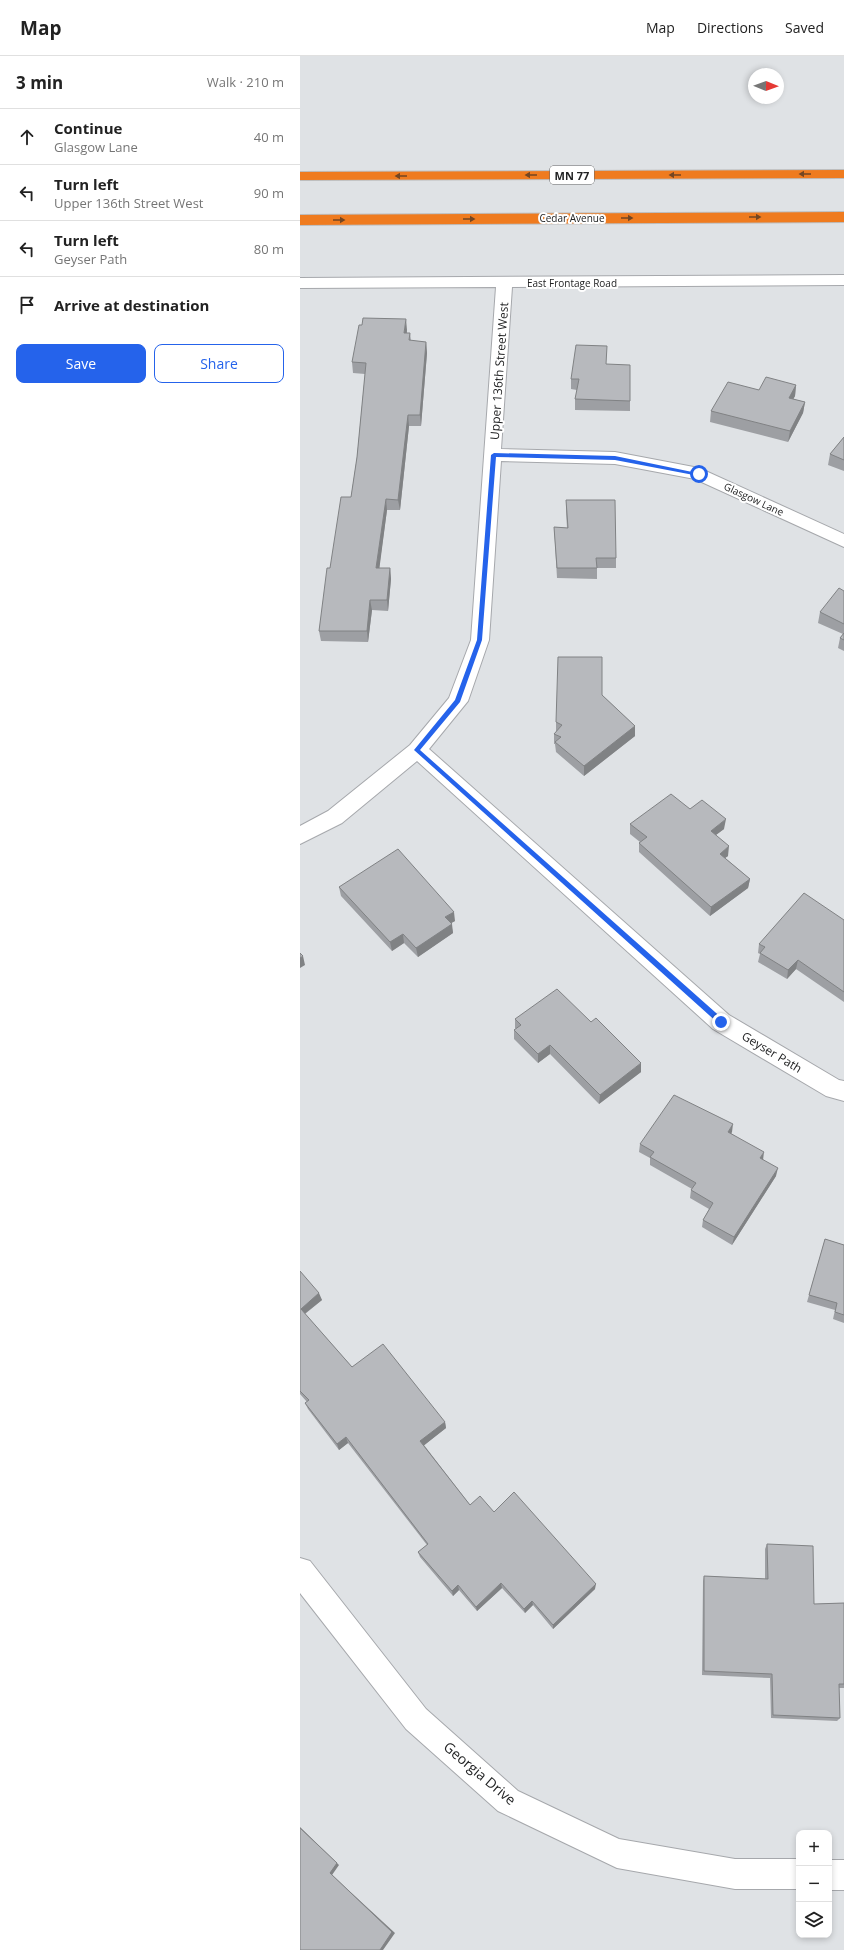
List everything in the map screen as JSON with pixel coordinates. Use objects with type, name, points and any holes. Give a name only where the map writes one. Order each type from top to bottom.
[{"type":"highway","name":"MN 77","points":[[300,176],[844,174]]},
{"type":"highway","name":"Cedar Avenue","points":[[300,220],[844,217]]},
{"type":"street","name":"East Frontage Road","points":[[300,283],[844,280]]},
{"type":"street","name":"Upper 136th Street West","points":[[300,836],[335,816],[417,750],[458,701],[480,640],[494,455],[504,283]]},
{"type":"street","name":"Glasgow Lane","points":[[494,455],[615,458],[699,474],[844,541]]},
{"type":"street","name":"Geyser Path","points":[[417,750],[721,1022],[834,1089],[844,1091]]},
{"type":"street","name":"Georgia Drive","points":[[300,1571],[416,1719],[508,1801],[617,1853],[735,1874],[796,1874]]},
{"type":"street","points":[[832,1875],[844,1875]]},
{"type":"building","points":[[363,318],[406,319],[404,333],[410,333],[409,340],[426,342],[420,415],[408,415],[398,500],[386,499],[376,568],[390,568],[387,600],[370,600],[367,631],[319,631],[327,568],[330,568],[341,497],[351,497],[357,457],[366,363],[352,362],[359,325],[362,325]]},
{"type":"building","points":[[576,345],[607,346],[606,364],[630,365],[630,401],[575,399],[579,379],[571,379]]},
{"type":"building","points":[[766,377],[796,385],[789,398],[805,402],[790,431],[711,411],[728,382],[759,390]]},
{"type":"building","points":[[844,437],[844,460],[830,454]]},
{"type":"building","points":[[566,500],[615,500],[616,558],[596,558],[597,568],[557,568],[554,527],[568,528]]},
{"type":"building","points":[[839,588],[844,591],[844,624],[820,612]]},
{"type":"building","points":[[844,633],[844,640],[840,638]]},
{"type":"building","points":[[558,657],[602,657],[602,695],[635,726],[584,766],[555,742],[561,737],[554,734],[562,725],[556,722]]},
{"type":"building","points":[[671,794],[690,809],[702,800],[726,819],[711,831],[729,846],[720,854],[750,879],[711,907],[639,843],[647,837],[630,824]]},
{"type":"building","points":[[398,849],[454,912],[445,917],[452,924],[416,948],[403,934],[390,942],[339,887]]},
{"type":"building","points":[[804,893],[844,920],[844,992],[798,960],[788,970],[760,953],[765,947],[759,944]]},
{"type":"building","points":[[557,989],[591,1022],[596,1018],[641,1063],[600,1095],[550,1045],[538,1054],[514,1030],[521,1025],[515,1019]]},
{"type":"building","points":[[674,1095],[733,1124],[728,1132],[764,1152],[760,1158],[778,1168],[734,1237],[703,1220],[713,1203],[691,1190],[696,1183],[650,1157],[654,1152],[640,1144]]},
{"type":"building","points":[[825,1239],[844,1245],[844,1315],[835,1312],[837,1303],[809,1295]]},
{"type":"building","points":[[300,1271],[319,1293],[301,1309],[352,1367],[383,1344],[445,1422],[420,1441],[470,1505],[480,1496],[494,1512],[514,1492],[596,1584],[553,1625],[532,1601],[524,1609],[501,1583],[476,1607],[458,1585],[452,1591],[418,1552],[428,1544],[346,1437],[337,1444],[305,1403],[309,1400],[300,1391]]},
{"type":"building","points":[[767,1544],[813,1546],[814,1604],[844,1603],[844,1684],[839,1684],[840,1718],[773,1715],[772,1674],[704,1671],[704,1576],[768,1579]]},
{"type":"building","points":[[300,1828],[337,1863],[330,1873],[392,1932],[380,1950],[300,1950]]},
{"type":"route","points":[[699,474],[615,458],[494,455],[480,640],[458,701],[417,750],[721,1022]]}]
